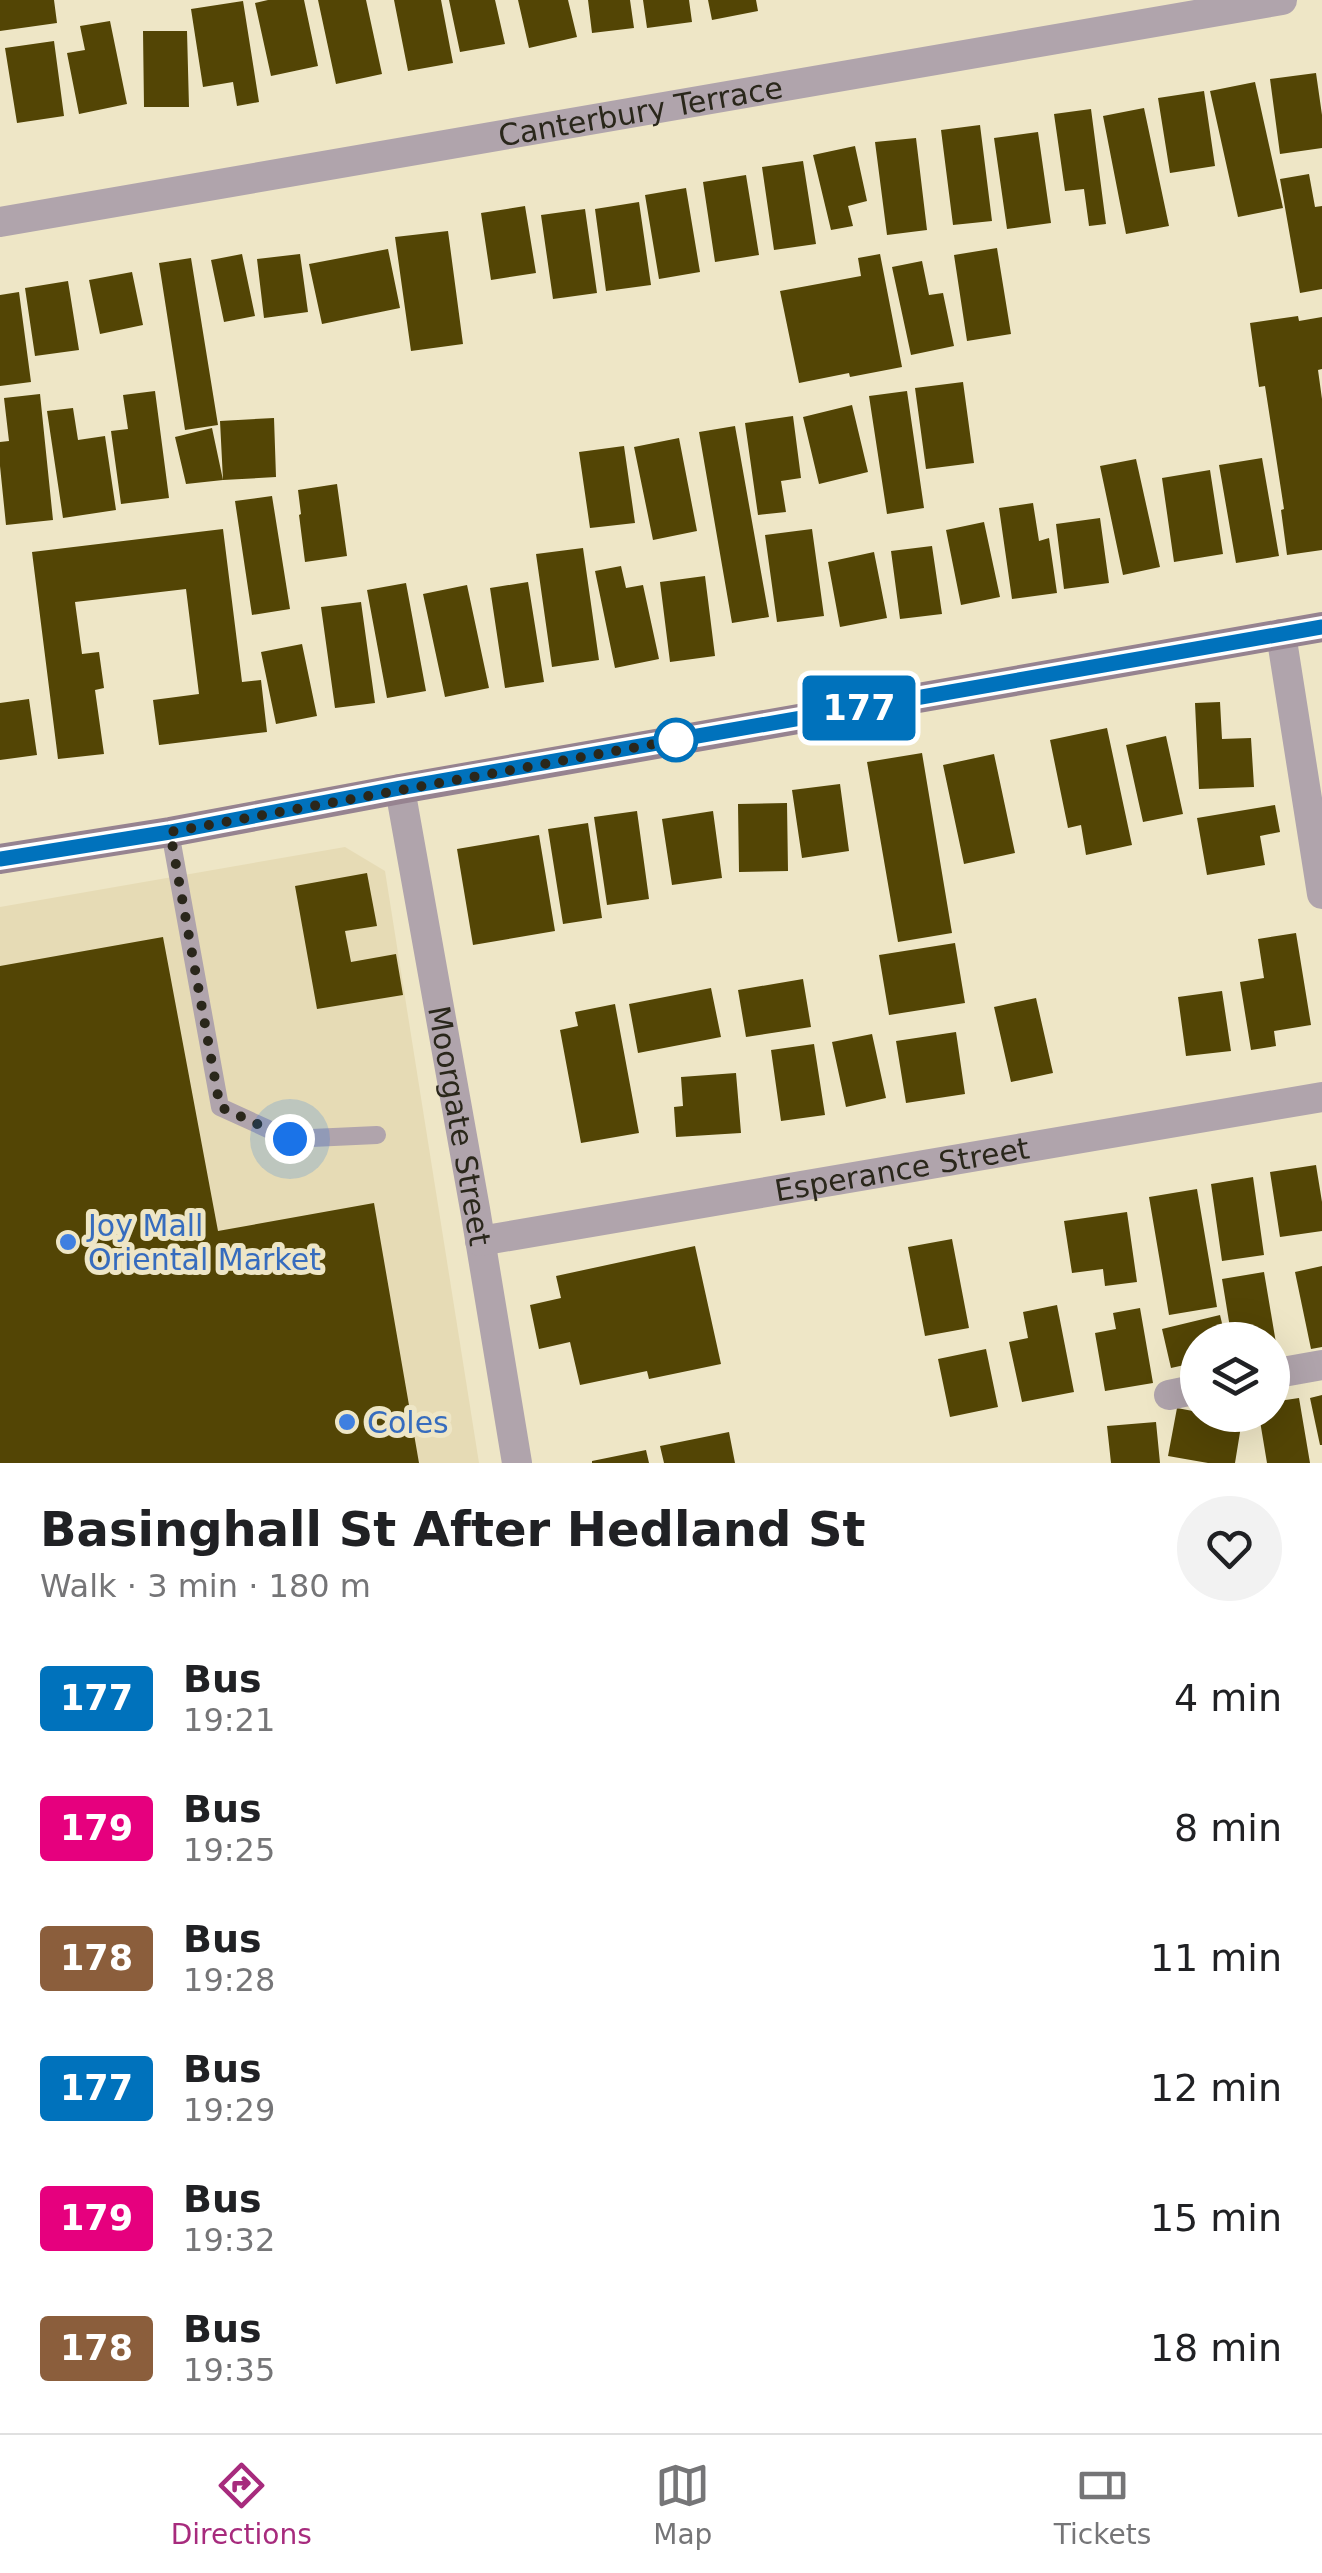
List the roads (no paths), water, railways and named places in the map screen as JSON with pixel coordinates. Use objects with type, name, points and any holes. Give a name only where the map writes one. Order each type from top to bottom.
[{"type":"street","name":"Canterbury Terrace","points":[[0,222],[1282,0]]},
{"type":"street","points":[[0,859],[1322,627]]},
{"type":"street","points":[[1280,634],[1322,894]]},
{"type":"street","name":"Moorgate Street","points":[[400,788],[517,1463]]},
{"type":"street","name":"Esperance Street","points":[[480,1242],[1322,1097]]},
{"type":"street","points":[[1290,1370],[1322,1364]]},
{"type":"lane","points":[[170,832],[220,1107],[290,1139],[377,1134]]},
{"type":"place","name":"Joy Mall Oriental Market","points":[[68,1242]]},
{"type":"place","name":"Coles","points":[[347,1422]]}]
